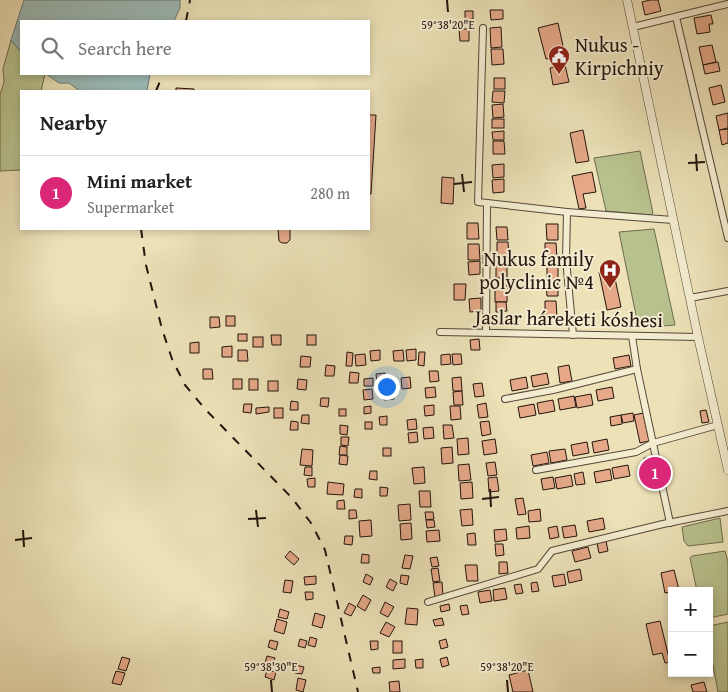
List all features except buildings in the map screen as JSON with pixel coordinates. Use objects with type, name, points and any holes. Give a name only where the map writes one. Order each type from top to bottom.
[{"type":"street","points":[[627,0],[728,470]]},
{"type":"street","points":[[632,27],[728,4]]},
{"type":"street","points":[[676,17],[728,238]]},
{"type":"street","points":[[483,28],[478,202],[567,212],[673,220]]},
{"type":"street","points":[[486,332],[487,202]]},
{"type":"street","points":[[567,212],[566,259],[573,335]]},
{"type":"street","points":[[690,298],[728,291]]},
{"type":"street","name":"Jaslar háreketi kóshesi","points":[[440,332],[698,337]]},
{"type":"street","points":[[632,336],[637,369],[670,523]]},
{"type":"street","points":[[505,399],[553,390],[637,369]]},
{"type":"street","points":[[536,470],[636,452],[653,443],[718,425]]},
{"type":"street","points":[[428,602],[538,569],[552,551],[728,511]]},
{"type":"green space","points":[[11,40],[20,51],[20,75],[45,75],[41,90],[20,90],[20,170],[0,171],[0,95],[4,82],[3,69]]},
{"type":"green space","points":[[640,151],[653,213],[651,215],[606,211],[594,158]]},
{"type":"green space","points":[[654,229],[675,325],[650,327],[638,325],[619,232]]},
{"type":"green space","points":[[720,518],[723,542],[688,546],[684,541],[682,527]]},
{"type":"green space","points":[[725,551],[728,562],[728,614],[713,617],[713,587],[696,587],[690,558],[692,556]]},
{"type":"green space","points":[[728,622],[728,692],[718,692],[713,665],[713,625]]},
{"type":"water","points":[[24,0],[180,0],[180,8],[174,20],[20,20],[20,51],[11,40]]},
{"type":"water","points":[[47,75],[150,75],[147,90],[79,90],[69,83],[59,83]]},
{"type":"railway","points":[[186,20],[190,0]]},
{"type":"railway","points":[[156,90],[163,75]]},
{"type":"railway","points":[[141,230],[146,265],[162,329],[172,359],[185,385],[205,409],[292,498],[311,523],[325,550],[358,692]]},
{"type":"place","name":"Nukus - Kirpichniy","points":[[559,75]]},
{"type":"place","name":"Nukus family polyclinic №4","points":[[610,289]]},
{"type":"place","name":"Mini market","points":[[655,473]]}]
